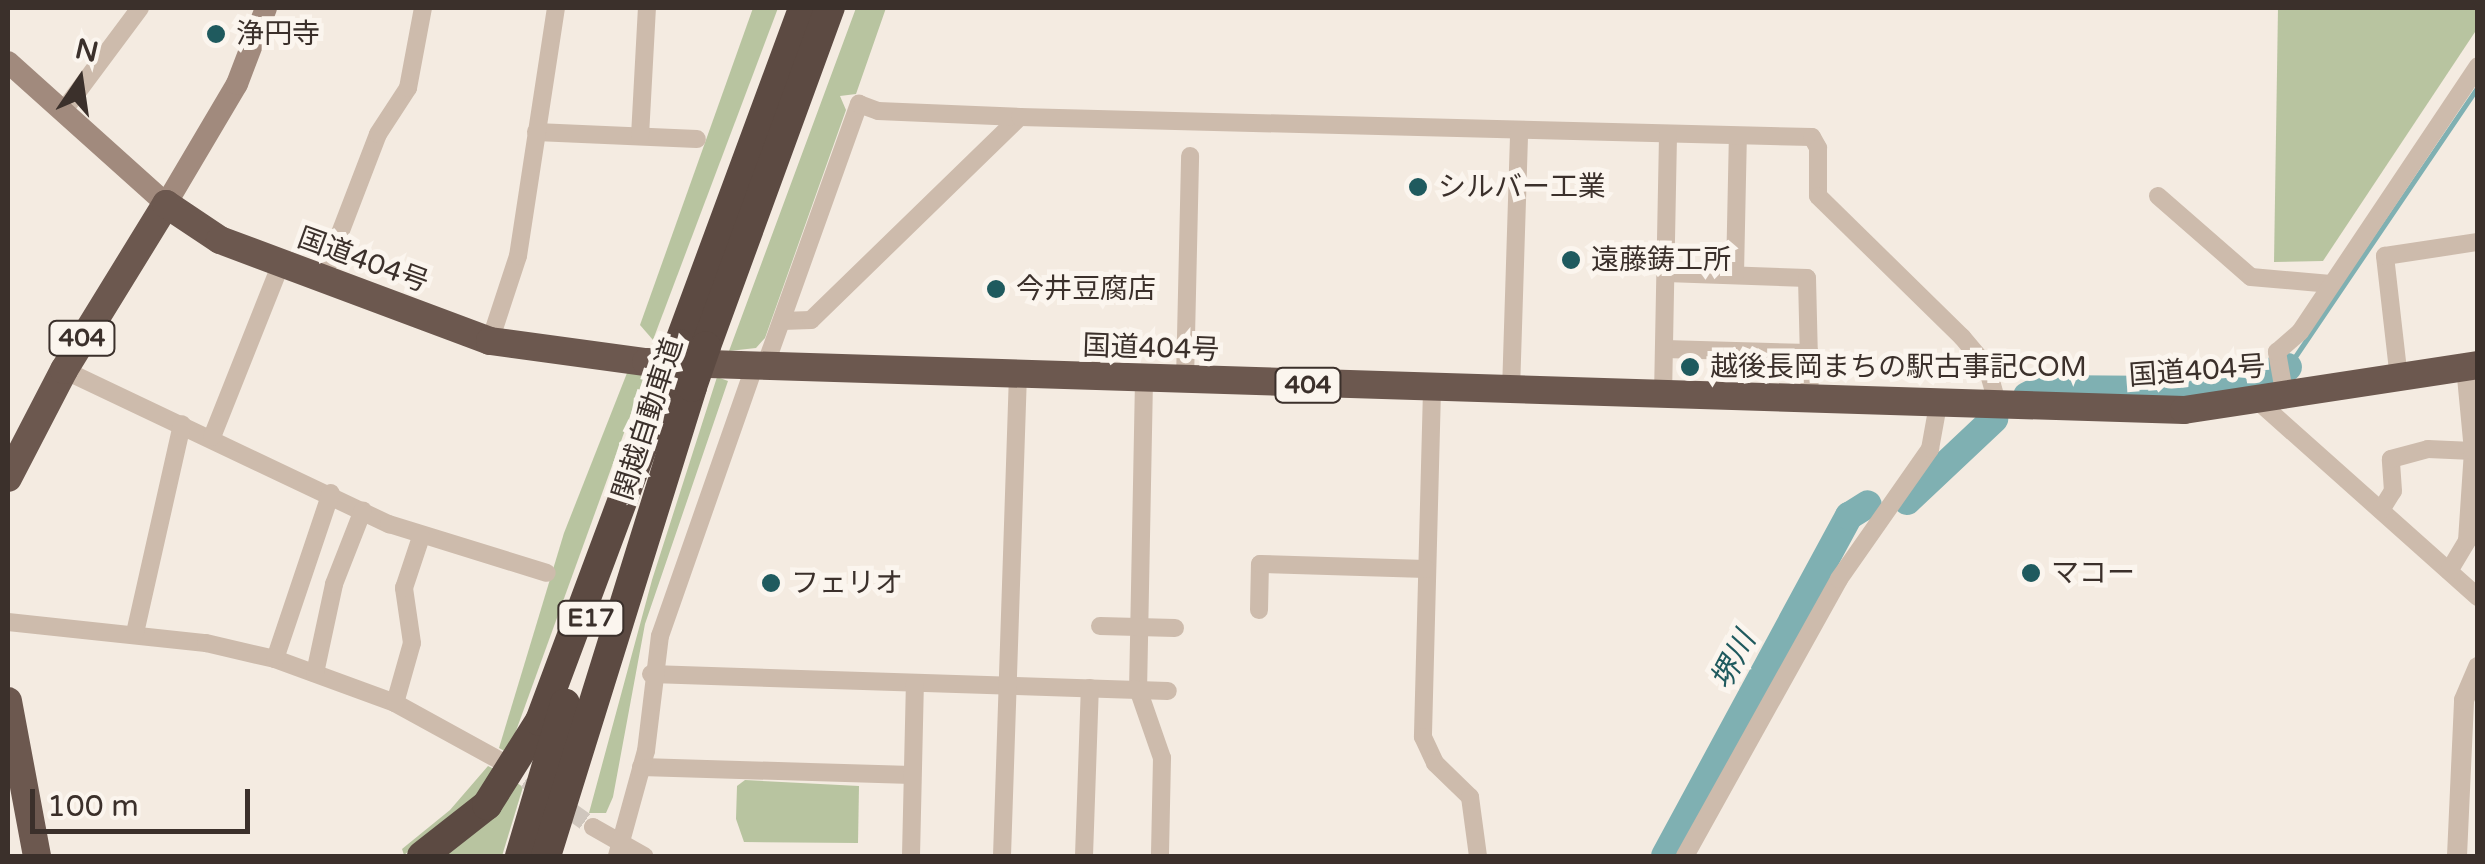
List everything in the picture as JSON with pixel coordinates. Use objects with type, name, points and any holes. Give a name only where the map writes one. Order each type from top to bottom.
[{"type":"highway","name":"関越自動車道","points":[[520,856],[803,8]]},
{"type":"highway","name":"関越自動車道","points":[[692,345],[830,8]]},
{"type":"highway","name":"国道404号","points":[[166,204],[220,240],[322,280],[490,342],[564,355],[759,368],[2184,410],[2275,386],[2398,378],[2471,366]]},
{"type":"highway","name":"404","points":[[8,478],[64,370],[166,204]]},
{"type":"highway","name":"関越自動車道","points":[[546,856],[659,488],[679,384]]},
{"type":"highway","points":[[422,856],[487,805],[534,733],[679,384]]},
{"type":"highway","points":[[564,856],[659,488]]},
{"type":"highway","points":[[8,701],[18,810],[37,856]]},
{"type":"main road","points":[[8,62],[166,204],[237,84],[266,8]]},
{"type":"street","points":[[64,110],[140,8]]},
{"type":"street","points":[[322,280],[378,134],[408,88],[423,8]]},
{"type":"street","points":[[490,342],[518,256],[556,8]]},
{"type":"street","points":[[640,136],[647,8]]},
{"type":"street","points":[[2478,66],[2300,332],[2277,352],[2275,386],[2380,510],[2478,596]]},
{"type":"street","points":[[618,850],[641,767],[651,674],[759,368],[782,321],[859,104],[878,111],[1020,117],[1812,138],[1818,148],[1818,196],[1962,337],[1987,367],[1998,406]]},
{"type":"street","points":[[782,321],[811,320],[1020,117]]},
{"type":"street","points":[[1511,390],[1518,131]]},
{"type":"street","points":[[536,132],[697,139]]},
{"type":"street","points":[[1663,396],[1668,134]]},
{"type":"street","points":[[1735,274],[1738,136]]},
{"type":"street","points":[[1184,381],[1190,156]]},
{"type":"street","points":[[2158,196],[2251,277],[2331,284]]},
{"type":"street","points":[[2398,378],[2385,256],[2478,242]]},
{"type":"street","points":[[212,437],[282,264]]},
{"type":"street","points":[[1666,273],[1807,278],[1810,400]]},
{"type":"street","points":[[1664,349],[1810,353]]},
{"type":"street","points":[[2449,571],[2466,546],[2473,451],[2471,366]]},
{"type":"street","points":[[64,370],[422,537],[547,572]]},
{"type":"street","points":[[1002,856],[1018,376]]},
{"type":"street","points":[[1144,380],[1138,689],[1162,758],[1160,856]]},
{"type":"street","points":[[1432,390],[1423,738],[1436,764],[1470,797],[1478,856]]},
{"type":"street","points":[[1685,856],[1840,578],[1930,449],[1938,405]]},
{"type":"street","points":[[135,633],[182,424]]},
{"type":"street","points":[[2380,510],[2393,491],[2392,459],[2428,449],[2473,451]]},
{"type":"street","points":[[275,659],[330,493]]},
{"type":"street","points":[[315,674],[334,584],[363,510]]},
{"type":"street","points":[[395,704],[412,644],[404,588],[422,537]]},
{"type":"street","points":[[1258,610],[1260,564],[1426,569]]},
{"type":"street","points":[[8,622],[135,633],[275,659],[395,704],[504,763]]},
{"type":"street","points":[[1100,626],[1175,628]]},
{"type":"street","points":[[2457,856],[2464,700],[2478,667]]},
{"type":"street","points":[[651,674],[1168,691]]},
{"type":"street","points":[[911,856],[915,683]]},
{"type":"street","points":[[1084,856],[1090,688]]},
{"type":"street","points":[[641,767],[912,775]]},
{"type":"street","points":[[594,828],[618,850],[644,856]]},
{"type":"green space","points":[[753,8],[778,8],[653,340],[640,325]]},
{"type":"green space","points":[[856,8],[886,8],[856,94],[840,96],[846,110],[765,338],[756,348],[729,351]]},
{"type":"green space","points":[[2278,8],[2477,8],[2477,29],[2323,261],[2274,262]]},
{"type":"green space","points":[[627,373],[645,375],[508,753],[499,748],[564,533]]},
{"type":"green space","points":[[717,377],[728,381],[645,624],[613,797],[606,813],[589,813],[652,580]]},
{"type":"green space","points":[[488,766],[498,771],[476,800],[404,855],[402,849],[450,810]]},
{"type":"green space","points":[[745,780],[859,786],[858,843],[744,842],[736,819],[737,786]]},
{"type":"green space","points":[[514,781],[523,787],[502,856],[441,856]]},
{"type":"waterway","points":[[2288,367],[2478,86]]},
{"type":"waterway","name":"堺川","points":[[2027,396],[2041,389],[2204,390],[2288,367]]},
{"type":"waterway","name":"堺川","points":[[1907,501],[1994,419]]},
{"type":"waterway","name":"堺川","points":[[1665,856],[1849,516],[1868,504]]},
{"type":"tunnel","points":[[504,764],[593,827]]},
{"type":"place","name":"浄円寺","points":[[216,34]]},
{"type":"place","name":"シルバー工業","points":[[1418,187]]},
{"type":"place","name":"遠藤鋳工所","points":[[1571,260]]},
{"type":"place","name":"今井豆腐店","points":[[996,289]]},
{"type":"place","name":"越後長岡まちの駅古事記COM","points":[[1690,367]]},
{"type":"place","name":"マコー","points":[[2031,573]]},
{"type":"place","name":"フェリオ","points":[[771,583]]}]
